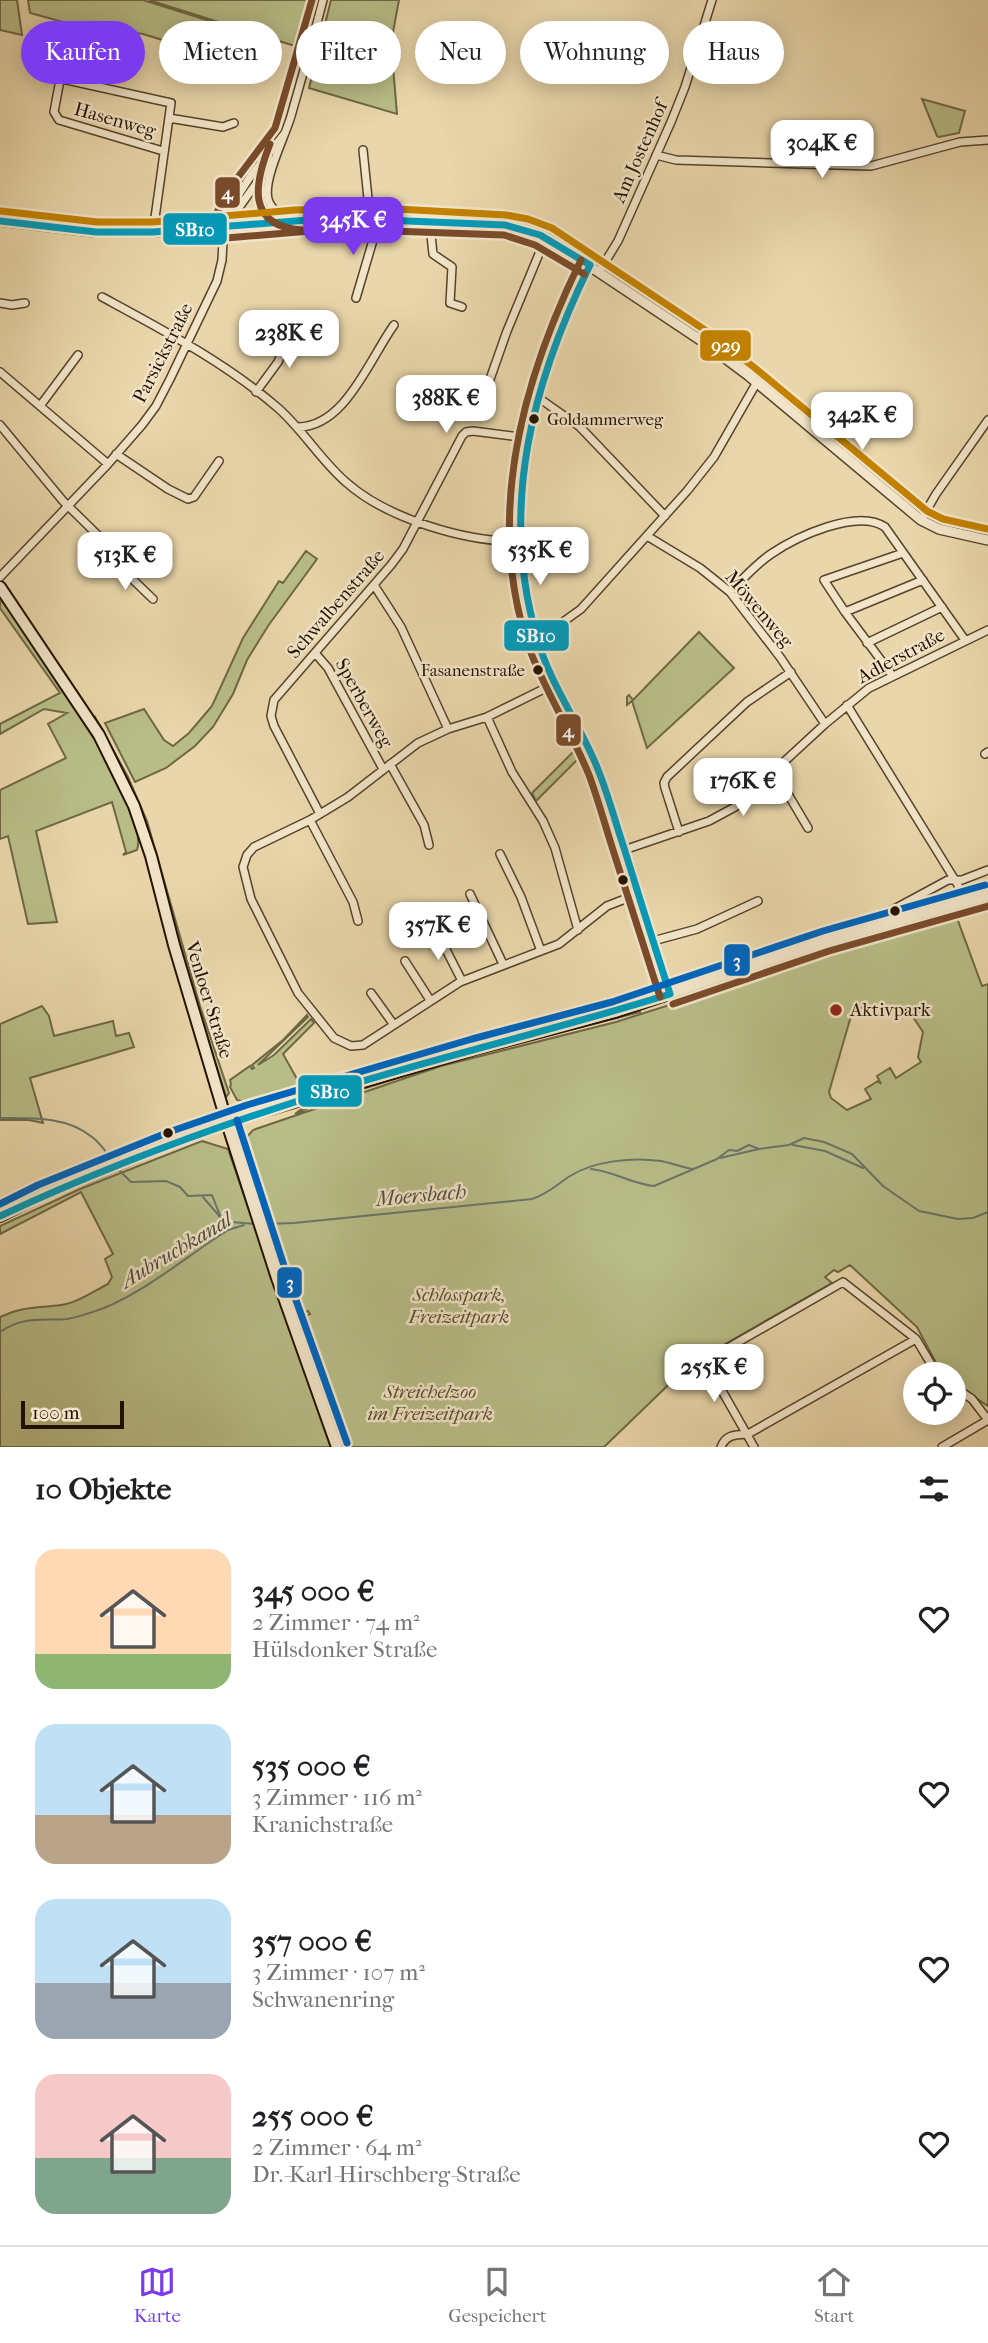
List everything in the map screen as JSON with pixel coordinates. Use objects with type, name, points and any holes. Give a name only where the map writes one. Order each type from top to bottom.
[{"type":"main road","name":"Venloer Straße","points":[[0,587],[99,735],[134,806],[151,856],[177,956],[227,1123],[337,1447]]},
{"type":"main road","points":[[0,1216],[42,1195],[250,1115],[475,1049],[574,1024],[826,941],[988,895]]},
{"type":"main road","points":[[220,1100],[233,1111],[250,1115]]},
{"type":"street","points":[[296,220],[278,213],[268,199],[268,183],[323,0]]},
{"type":"street","name":"Am Jostenhof","points":[[600,272],[618,241],[685,87],[712,0]]},
{"type":"street","name":"Hasenweg","points":[[59,84],[54,112],[59,121],[163,151]]},
{"type":"street","points":[[79,84],[171,103],[153,232]]},
{"type":"street","points":[[169,118],[223,127],[234,123]]},
{"type":"street","points":[[225,228],[224,221],[238,194],[285,133]]},
{"type":"street","points":[[656,155],[676,160],[871,166],[960,142],[988,140]]},
{"type":"street","points":[[356,298],[376,230],[363,150]]},
{"type":"street","points":[[225,228],[278,154]]},
{"type":"street","points":[[0,221],[96,232],[153,232],[296,220],[374,218],[505,225],[525,229],[546,237],[705,343],[757,382],[921,520],[939,529],[988,540]]},
{"type":"street","points":[[432,220],[433,254],[452,267],[450,303],[461,307]]},
{"type":"street","name":"Parsickstraße","points":[[0,576],[108,464],[156,405],[217,281],[225,228]]},
{"type":"street","points":[[489,382],[546,237]]},
{"type":"street","points":[[590,265],[551,350],[536,396],[522,491],[524,580],[536,637],[554,684],[597,767],[670,994]]},
{"type":"street","points":[[102,297],[187,344],[256,391],[297,427],[347,484],[386,509],[416,522],[476,537],[522,541]]},
{"type":"street","points":[[0,303],[25,303]]},
{"type":"street","points":[[297,427],[313,426],[344,402],[394,325]]},
{"type":"street","points":[[256,391],[278,362],[290,331]]},
{"type":"street","points":[[40,406],[78,355]]},
{"type":"street","points":[[0,372],[108,464]]},
{"type":"street","points":[[536,637],[549,632],[581,609],[665,516],[714,457],[757,382]]},
{"type":"street","points":[[536,396],[580,428],[665,516]]},
{"type":"street","points":[[921,520],[988,420]]},
{"type":"street","points":[[0,425],[68,506],[118,555],[121,565],[153,599]]},
{"type":"street","name":"Schwalbenstraße","points":[[320,814],[274,726],[271,716],[274,700],[402,549],[461,436],[466,432],[528,438]]},
{"type":"street","points":[[116,454],[167,489],[188,499],[194,497],[219,461]]},
{"type":"street","points":[[730,592],[769,555],[803,536],[823,528],[871,521],[885,527],[965,640]]},
{"type":"street","name":"Möwenweg","points":[[647,536],[700,568],[730,592],[791,672],[825,724]]},
{"type":"street","points":[[892,676],[824,580],[903,552]]},
{"type":"street","points":[[845,612],[923,580]]},
{"type":"street","points":[[374,585],[401,627],[448,729]]},
{"type":"street","points":[[867,643],[942,607]]},
{"type":"street","name":"Adlerstraße","points":[[624,850],[709,821],[735,807],[825,724],[869,688],[988,630]]},
{"type":"street","name":"Sperberweg","points":[[314,653],[328,668],[424,825],[429,845]]},
{"type":"street","points":[[679,832],[664,788],[667,777],[747,702],[791,672]]},
{"type":"street","points":[[554,684],[487,717],[448,729],[418,743],[348,797],[254,848],[247,855],[243,867],[251,898],[298,993],[334,1038],[351,1046],[363,1045],[462,981],[559,944],[607,906],[638,894]]},
{"type":"street","points":[[848,705],[958,885],[963,903]]},
{"type":"street","points":[[487,717],[507,764],[543,821],[555,848],[578,930]]},
{"type":"street","points":[[773,774],[779,779],[808,828]]},
{"type":"street","points":[[310,820],[353,902],[358,921]]},
{"type":"street","points":[[500,854],[521,897],[541,951]]},
{"type":"street","points":[[824,935],[885,914],[947,880],[962,880],[988,870]]},
{"type":"street","points":[[470,894],[503,964]]},
{"type":"street","points":[[653,941],[697,929],[758,901]]},
{"type":"street","points":[[437,932],[462,981]]},
{"type":"street","points":[[405,961],[430,1000]]},
{"type":"street","points":[[371,993],[394,1025]]},
{"type":"street","points":[[754,1447],[705,1361],[843,1282],[916,1339],[930,1362]]},
{"type":"street","points":[[721,1447],[730,1436],[748,1434],[916,1339]]},
{"type":"street","points":[[942,1447],[988,1420],[966,1395]]},
{"type":"green space","points":[[0,0],[17,0],[21,35],[0,30]]},
{"type":"green space","points":[[28,0],[143,0],[210,21],[159,21],[159,39],[145,35],[145,21],[59,21],[30,13]]},
{"type":"green space","points":[[149,0],[312,0],[306,21],[296,21],[296,46],[282,42],[282,21],[216,21]]},
{"type":"green space","points":[[331,0],[399,0],[395,21],[326,21]]},
{"type":"green space","points":[[310,84],[394,84],[397,114],[309,88]]},
{"type":"green space","points":[[922,99],[965,111],[959,133],[937,136]]},
{"type":"green space","points":[[306,551],[317,559],[268,626],[247,660],[233,694],[213,727],[195,746],[166,768],[135,782],[105,723],[144,709],[164,740],[173,746],[189,733],[212,706],[243,638],[279,581],[283,583]]},
{"type":"green space","points":[[0,599],[36,647],[85,723],[126,799],[136,829],[137,850],[123,855],[126,852],[112,802],[36,831],[57,922],[28,924],[8,836],[0,839],[0,790],[66,758],[48,724],[67,713],[44,709],[0,734],[0,724],[60,693],[0,608]]},
{"type":"green space","points":[[699,632],[734,668],[647,748],[632,701],[627,705],[627,697],[629,695],[633,700]]},
{"type":"green space","points":[[95,717],[128,777],[147,821],[200,1006],[229,1093],[226,1097],[146,825]]},
{"type":"green space","points":[[579,746],[589,769],[582,755],[536,801],[532,793]]},
{"type":"green space","name":"Schlosspark, Freizeitpark","points":[[970,909],[971,912],[957,918],[982,986],[988,984],[988,1406],[966,1392],[966,1362],[936,1362],[917,1327],[850,1265],[838,1272],[834,1270],[825,1277],[832,1283],[690,1364],[604,1447],[349,1447],[302,1317],[310,1314],[308,1311],[301,1314],[272,1236],[297,1315],[294,1316],[269,1235],[275,1233],[246,1149],[246,1138],[253,1130],[441,1066],[616,1022]],"holes":[[[881,1006],[907,1008],[923,1032],[918,1057],[921,1062],[896,1078],[890,1068],[877,1076],[881,1084],[878,1081],[865,1089],[871,1099],[847,1110],[831,1098],[829,1092],[853,1009]]]},
{"type":"green space","points":[[636,999],[560,1023],[249,1109],[248,1106],[518,1032]]},
{"type":"green space","points":[[42,1006],[49,1016],[54,1036],[113,1021],[116,1036],[129,1033],[134,1047],[30,1078],[43,1123],[0,1120],[0,1024]]},
{"type":"green space","points":[[639,1010],[640,1012],[464,1057],[328,1100],[295,1114],[308,1104],[421,1068]]},
{"type":"green space","points":[[307,1015],[308,1017],[258,1065],[274,1055],[311,1019],[314,1023],[283,1054],[302,1088],[248,1103],[237,1100],[230,1087],[230,1080],[250,1066],[254,1068],[252,1065],[283,1040]]},
{"type":"green space","points":[[202,1141],[228,1149],[331,1447],[0,1447],[0,1317],[23,1309],[67,1304],[108,1284],[112,1277],[105,1259],[113,1254],[81,1192],[0,1234],[0,1226],[80,1189]]},
{"type":"waterway","points":[[0,1118],[48,1120],[71,1125],[95,1139],[114,1163]]},
{"type":"waterway","name":"Moersbach","points":[[591,1169],[654,1186],[717,1159],[729,1150],[737,1151],[749,1145],[759,1149],[789,1145],[804,1138],[824,1142],[852,1154],[883,1186],[919,1211],[958,1219],[973,1218],[988,1212]]},
{"type":"waterway","name":"Moersbach","points":[[793,1145],[825,1151],[863,1168]]},
{"type":"waterway","name":"Moersbach","points":[[720,1158],[759,1149]]},
{"type":"waterway","name":"Moersbach","points":[[265,1224],[532,1199],[580,1171],[614,1161],[661,1161],[693,1169]]},
{"type":"waterway","points":[[119,1170],[131,1182],[166,1181],[180,1187],[188,1196],[212,1195],[221,1218],[231,1222],[256,1224]]},
{"type":"waterway","points":[[202,1196],[221,1218]]},
{"type":"waterway","name":"Aubruchkanal","points":[[0,1332],[24,1321],[67,1319],[104,1308],[152,1282],[228,1230],[244,1225]]},
{"type":"transit line","name":"4","points":[[312,0],[275,128],[229,189],[214,218],[217,235],[226,238],[334,229],[504,235],[535,245],[584,274]]},
{"type":"transit line","name":"4","points":[[270,144],[258,188],[263,212],[284,227],[302,230]]},
{"type":"transit line","name":"929","points":[[1,211],[97,222],[153,222],[295,210],[379,208],[506,215],[528,219],[552,228],[711,334],[927,511],[943,519],[988,529]]},
{"type":"transit line","name":"SB10","points":[[0,221],[96,232],[153,232],[334,218],[505,225],[540,235],[590,265]]},
{"type":"transit line","name":"4","points":[[581,260],[560,305],[527,400],[517,448],[511,498],[510,547],[516,596],[528,645],[589,775],[660,997]]},
{"type":"transit line","name":"SB10","points":[[590,265],[552,355],[527,447],[521,541],[526,589],[543,655],[605,787],[670,994]]},
{"type":"transit line","name":"3","points":[[0,1204],[38,1185],[169,1132],[247,1105],[472,1039],[612,1002],[823,931],[985,885]]},
{"type":"transit line","name":"4","points":[[673,1004],[829,951],[988,906]]},
{"type":"transit line","name":"SB10","points":[[0,1216],[130,1160],[263,1112],[392,1072],[670,994]]},
{"type":"transit line","name":"3","points":[[237,1120],[287,1275],[347,1443]]},
{"type":"place","name":"Goldammerweg","points":[[534,419]]},
{"type":"place","name":"Fasanenstraße","points":[[538,670]]},
{"type":"place","name":"Aktivpark","points":[[836,1010]]},
{"type":"park label","name":"Streichelzoo im Freizeitpark","points":[[430,1403]]}]
